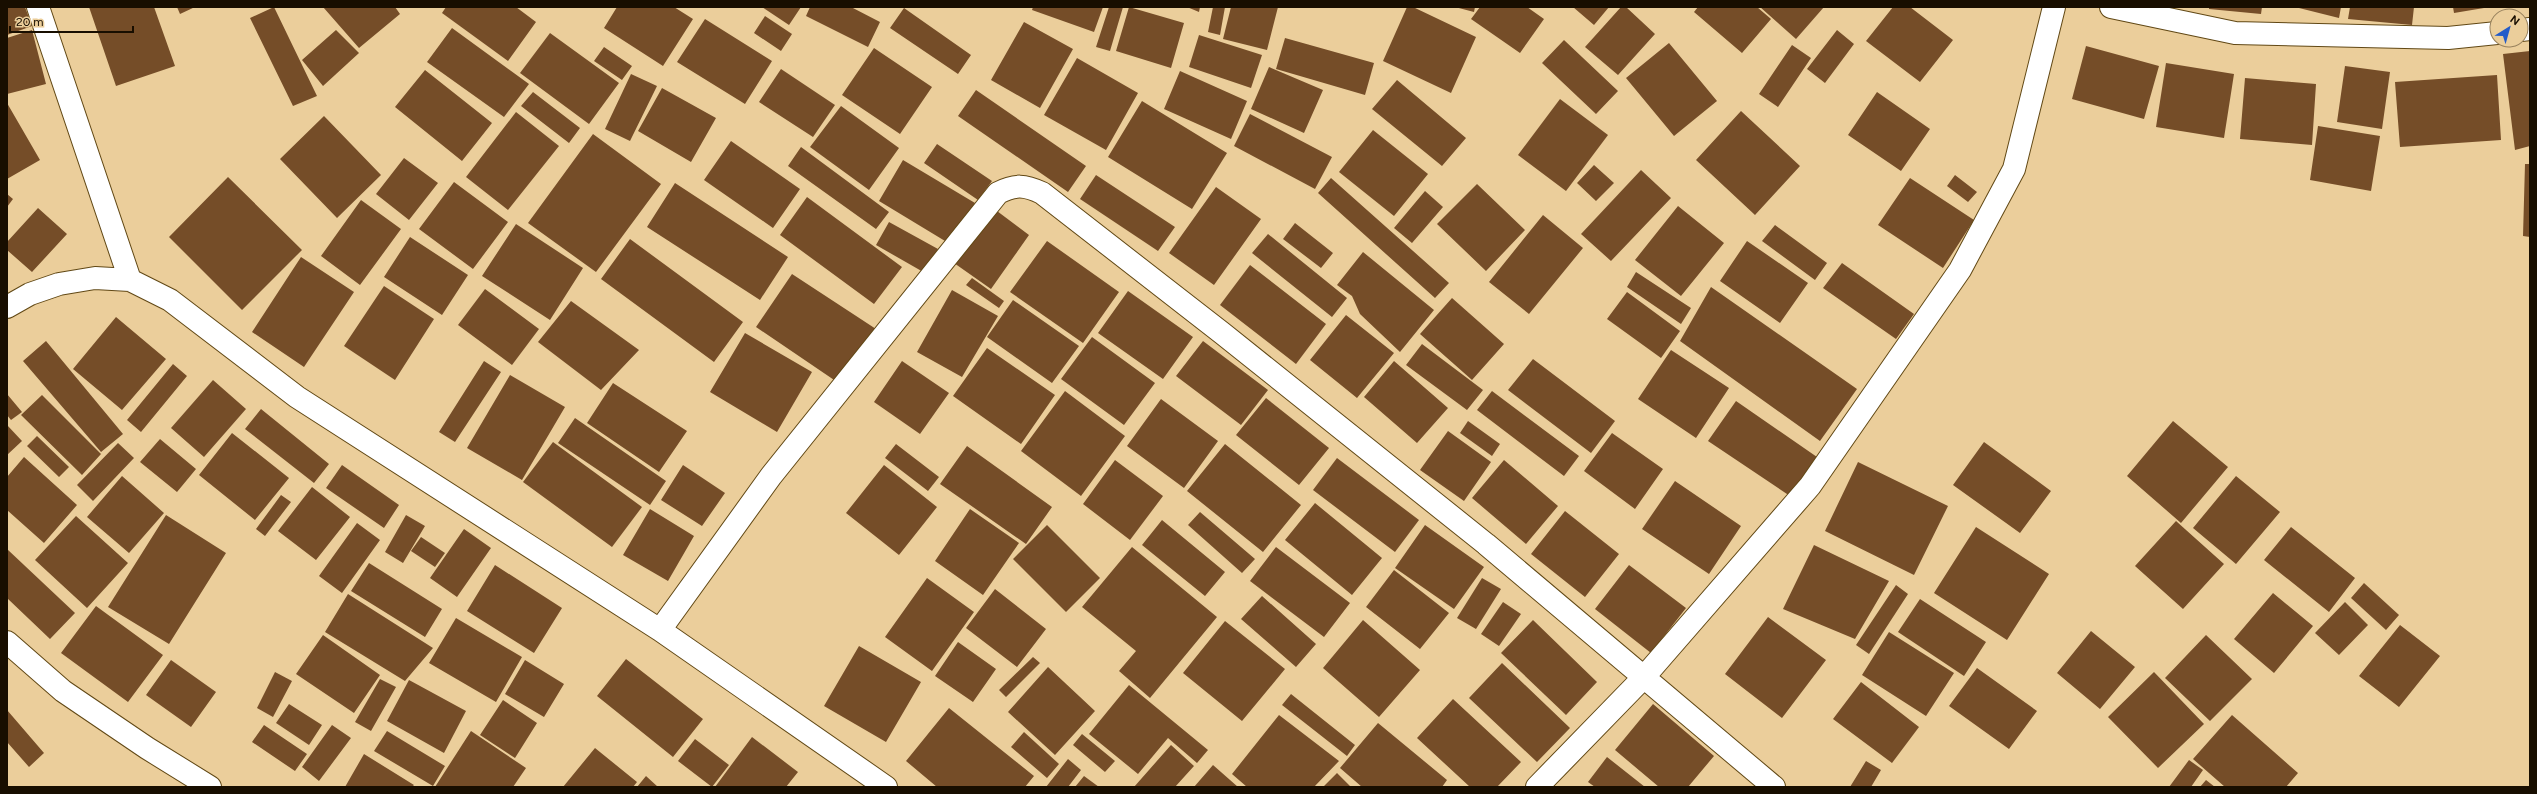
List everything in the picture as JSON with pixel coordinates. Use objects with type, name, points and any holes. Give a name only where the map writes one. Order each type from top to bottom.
[{"type":"street","points":[[38,7],[130,280]]},
{"type":"street","points":[[1537,787],[1644,677],[1810,486],[1960,270],[2014,169],[2054,7]]},
{"type":"street","points":[[2111,7],[2235,33],[2448,38],[2489,34]]},
{"type":"street","points":[[660,630],[771,476],[998,193],[1011,186],[1026,186],[1042,193],[1228,338],[1486,544],[1774,787]]},
{"type":"street","points":[[7,307],[30,294],[59,284],[94,278],[130,280],[170,300],[297,397],[660,630],[886,787]]},
{"type":"street","points":[[7,642],[63,691],[147,748],[210,787]]},
{"type":"building","points":[[7,7],[25,7],[32,26],[7,35]]},
{"type":"building","points":[[89,7],[154,7],[175,66],[116,86]]},
{"type":"building","points":[[177,7],[195,7],[180,14]]},
{"type":"building","points":[[274,7],[317,96],[293,106],[250,18]]},
{"type":"building","points":[[323,7],[395,7],[400,14],[359,48]]},
{"type":"building","points":[[446,7],[516,7],[536,22],[508,61],[442,13]]},
{"type":"building","points":[[617,7],[674,7],[693,19],[663,66],[604,28]]},
{"type":"building","points":[[762,7],[801,7],[789,25]]},
{"type":"building","points":[[810,7],[851,7],[880,22],[868,47],[806,16]]},
{"type":"building","points":[[1033,7],[1103,7],[1094,32],[1032,10]]},
{"type":"building","points":[[1109,7],[1123,7],[1110,51],[1096,47]]},
{"type":"building","points":[[1129,7],[1184,23],[1171,68],[1116,51]]},
{"type":"building","points":[[1187,7],[1200,7],[1199,12]]},
{"type":"building","points":[[1213,7],[1225,7],[1220,35],[1208,32]]},
{"type":"building","points":[[1231,7],[1278,7],[1267,50],[1223,39]]},
{"type":"building","points":[[1407,7],[1413,7],[1476,37],[1451,93],[1383,61]]},
{"type":"building","points":[[1455,7],[1475,7],[1474,12]]},
{"type":"building","points":[[1480,7],[1527,7],[1544,19],[1520,53],[1471,19]]},
{"type":"building","points":[[1573,7],[1609,7],[1594,25]]},
{"type":"building","points":[[1621,7],[1626,7],[1655,34],[1618,75],[1585,47]]},
{"type":"building","points":[[1698,7],[1757,7],[1771,19],[1742,53],[1694,12]]},
{"type":"building","points":[[1760,7],[1824,7],[1796,39]]},
{"type":"building","points":[[1893,7],[1910,7],[1953,40],[1920,82],[1866,41]]},
{"type":"building","points":[[2209,7],[2262,7],[2261,14],[2209,9]]},
{"type":"building","points":[[2295,7],[2341,7],[2339,18]]},
{"type":"building","points":[[2350,7],[2414,7],[2412,25],[2348,19]]},
{"type":"building","points":[[2453,7],[2484,7],[2484,8],[2454,13]]},
{"type":"building","points":[[904,8],[971,55],[958,74],[890,28]]},
{"type":"building","points":[[765,16],[792,34],[781,51],[754,33]]},
{"type":"building","points":[[705,19],[772,61],[745,104],[677,62]]},
{"type":"building","points":[[1024,22],[1073,49],[1040,108],[991,80]]},
{"type":"building","points":[[452,28],[529,84],[504,117],[427,62]]},
{"type":"building","points":[[32,30],[46,84],[7,94],[7,38]]},
{"type":"building","points":[[336,30],[359,53],[323,86],[302,60]]},
{"type":"building","points":[[1837,30],[1854,44],[1825,83],[1807,69]]},
{"type":"building","points":[[550,33],[619,83],[589,124],[520,73]]},
{"type":"building","points":[[1199,35],[1262,55],[1251,88],[1189,67]]},
{"type":"building","points":[[1285,38],[1374,63],[1365,95],[1276,69]]},
{"type":"building","points":[[1564,40],[1618,91],[1596,114],[1542,63]]},
{"type":"building","points":[[1669,43],[1717,101],[1674,136],[1626,78]]},
{"type":"building","points":[[1792,45],[1811,58],[1778,107],[1759,94]]},
{"type":"building","points":[[2086,46],[2159,66],[2144,119],[2072,99]]},
{"type":"building","points":[[604,47],[632,66],[622,80],[594,61]]},
{"type":"building","points":[[874,48],[932,87],[900,134],[842,95]]},
{"type":"building","points":[[2530,51],[2530,146],[2515,150],[2503,54]]},
{"type":"building","points":[[1077,58],[1138,93],[1106,150],[1044,115]]},
{"type":"building","points":[[2166,63],[2234,74],[2224,138],[2156,127]]},
{"type":"building","points":[[2345,66],[2390,72],[2382,129],[2337,122]]},
{"type":"building","points":[[1269,67],[1323,90],[1304,133],[1251,109]]},
{"type":"building","points":[[781,69],[835,105],[813,137],[759,102]]},
{"type":"building","points":[[425,70],[492,123],[462,161],[395,107]]},
{"type":"building","points":[[1180,71],[1247,101],[1231,139],[1164,109]]},
{"type":"building","points":[[631,74],[657,86],[630,141],[605,129]]},
{"type":"building","points":[[2497,75],[2501,140],[2400,147],[2395,82]]},
{"type":"building","points":[[2245,78],[2316,84],[2312,145],[2240,139]]},
{"type":"building","points":[[1397,80],[1466,138],[1442,166],[1372,109]]},
{"type":"building","points":[[662,88],[716,118],[691,162],[638,131]]},
{"type":"building","points":[[976,90],[1086,166],[1068,192],[958,116]]},
{"type":"building","points":[[533,92],[580,128],[569,143],[521,106]]},
{"type":"building","points":[[1877,92],[1930,129],[1901,171],[1848,135]]},
{"type":"building","points":[[1560,99],[1608,135],[1566,191],[1518,155]]},
{"type":"building","points":[[1142,101],[1227,153],[1192,209],[1108,157]]},
{"type":"building","points":[[7,103],[40,160],[7,179]]},
{"type":"building","points":[[841,106],[899,148],[869,190],[810,147]]},
{"type":"building","points":[[1741,111],[1800,166],[1755,215],[1696,160]]},
{"type":"building","points":[[516,112],[559,146],[508,210],[466,177]]},
{"type":"building","points":[[1250,114],[1332,157],[1315,189],[1234,146]]},
{"type":"building","points":[[324,116],[381,175],[337,218],[280,159]]},
{"type":"building","points":[[2318,126],[2380,136],[2371,191],[2310,180]]},
{"type":"building","points":[[1373,130],[1428,174],[1394,216],[1339,172]]},
{"type":"building","points":[[593,134],[661,184],[596,272],[528,223]]},
{"type":"building","points":[[731,141],[800,189],[773,228],[704,180]]},
{"type":"building","points":[[937,144],[992,181],[978,200],[924,163]]},
{"type":"building","points":[[801,147],[889,212],[876,229],[788,166]]},
{"type":"building","points":[[404,158],[438,183],[409,220],[376,194]]},
{"type":"building","points":[[903,160],[975,203],[950,244],[879,201]]},
{"type":"building","points":[[2525,164],[2530,164],[2530,237],[2523,236]]},
{"type":"building","points":[[1594,165],[1614,183],[1596,201],[1577,183]]},
{"type":"building","points":[[1641,170],[1671,198],[1611,261],[1581,234]]},
{"type":"building","points":[[1096,175],[1175,227],[1158,251],[1080,199]]},
{"type":"building","points":[[1955,175],[1977,192],[1968,202],[1947,186]]},
{"type":"building","points":[[228,177],[302,250],[242,310],[169,237]]},
{"type":"building","points":[[1331,178],[1449,283],[1435,298],[1318,193]]},
{"type":"building","points":[[1910,178],[1974,220],[1943,268],[1878,225]]},
{"type":"building","points":[[454,182],[508,222],[473,269],[419,229]]},
{"type":"building","points":[[675,183],[788,257],[760,300],[647,227]]},
{"type":"building","points":[[1477,184],[1525,230],[1486,271],[1437,224]]},
{"type":"building","points":[[1216,187],[1261,219],[1214,285],[1169,253]]},
{"type":"building","points":[[1425,191],[1443,207],[1412,243],[1394,228]]},
{"type":"building","points":[[7,194],[13,199],[7,207]]},
{"type":"building","points":[[807,197],[902,267],[874,304],[780,235]]},
{"type":"building","points":[[361,200],[401,229],[360,285],[321,256]]},
{"type":"building","points":[[1678,206],[1724,243],[1681,296],[1635,260]]},
{"type":"building","points":[[38,208],[67,234],[32,272],[7,250],[7,242]]},
{"type":"building","points":[[993,208],[1029,235],[991,289],[954,263]]},
{"type":"building","points":[[1543,215],[1583,248],[1529,314],[1489,282]]},
{"type":"building","points":[[889,222],[938,249],[925,273],[876,245]]},
{"type":"building","points":[[1295,223],[1333,253],[1321,268],[1283,239]]},
{"type":"building","points":[[516,224],[583,268],[550,320],[482,276]]},
{"type":"building","points":[[1775,225],[1827,263],[1815,280],[1762,241]]},
{"type":"building","points":[[1268,234],[1347,298],[1332,317],[1252,253]]},
{"type":"building","points":[[410,237],[468,275],[442,315],[384,277]]},
{"type":"building","points":[[630,239],[743,322],[714,362],[601,279]]},
{"type":"building","points":[[1047,241],[1119,292],[1083,343],[1010,292]]},
{"type":"building","points":[[1747,241],[1808,283],[1780,323],[1720,281]]},
{"type":"building","points":[[1363,252],[1434,310],[1400,352],[1360,314],[1352,296],[1337,285]]},
{"type":"building","points":[[301,257],[354,292],[304,367],[252,332]]},
{"type":"building","points":[[1842,263],[1914,314],[1896,339],[1823,288]]},
{"type":"building","points":[[1250,265],[1326,324],[1296,364],[1220,305]]},
{"type":"building","points":[[1636,272],[1691,308],[1681,324],[1627,287]]},
{"type":"building","points":[[792,274],[876,329],[840,384],[756,327]]},
{"type":"building","points":[[972,278],[1004,301],[999,308],[966,285]]},
{"type":"building","points":[[384,286],[434,319],[395,380],[344,346]]},
{"type":"building","points":[[1711,287],[1857,389],[1820,441],[1680,341]]},
{"type":"building","points":[[485,289],[539,329],[512,365],[458,325]]},
{"type":"building","points":[[952,290],[998,316],[962,377],[917,352]]},
{"type":"building","points":[[1128,291],[1193,337],[1163,379],[1098,333]]},
{"type":"building","points":[[1627,292],[1680,331],[1661,358],[1607,319]]},
{"type":"building","points":[[1452,298],[1504,344],[1472,380],[1420,334]]},
{"type":"building","points":[[1013,300],[1079,346],[1052,383],[987,337]]},
{"type":"building","points":[[571,301],[639,350],[601,390],[538,342]]},
{"type":"building","points":[[1346,315],[1394,353],[1357,398],[1310,360]]},
{"type":"building","points":[[116,317],[166,359],[122,410],[73,369]]},
{"type":"building","points":[[745,333],[812,372],[777,432],[710,392]]},
{"type":"building","points":[[1092,337],[1155,383],[1124,425],[1061,379]]},
{"type":"building","points":[[46,341],[123,434],[101,452],[23,361]]},
{"type":"building","points":[[1203,341],[1268,390],[1241,425],[1176,376]]},
{"type":"building","points":[[1422,344],[1483,390],[1467,410],[1406,365]]},
{"type":"building","points":[[987,348],[1055,395],[1021,444],[953,396]]},
{"type":"building","points":[[1671,350],[1729,388],[1696,438],[1638,399]]},
{"type":"building","points":[[1533,359],[1615,421],[1591,453],[1508,390]]},
{"type":"building","points":[[484,361],[501,372],[455,442],[439,432]]},
{"type":"building","points":[[902,361],[949,393],[920,434],[874,402]]},
{"type":"building","points":[[1394,361],[1448,408],[1417,443],[1364,397]]},
{"type":"building","points":[[173,364],[187,376],[141,432],[127,420]]},
{"type":"building","points":[[510,375],[565,407],[522,480],[467,448]]},
{"type":"building","points":[[213,380],[246,409],[204,457],[171,428]]},
{"type":"building","points":[[613,383],[687,431],[659,472],[587,423]]},
{"type":"building","points":[[1065,391],[1125,436],[1081,496],[1021,451]]},
{"type":"building","points":[[1492,391],[1579,456],[1564,476],[1477,410]]},
{"type":"building","points":[[7,394],[22,412],[11,420],[7,415]]},
{"type":"building","points":[[42,395],[101,454],[82,475],[21,415]]},
{"type":"building","points":[[1266,398],[1329,448],[1299,485],[1236,435]]},
{"type":"building","points":[[1161,399],[1218,441],[1184,488],[1127,446]]},
{"type":"building","points":[[1736,401],[1817,457],[1790,496],[1708,441]]},
{"type":"building","points":[[261,409],[329,464],[314,483],[245,429]]},
{"type":"building","points":[[575,418],[666,481],[650,505],[558,443]]},
{"type":"building","points":[[1468,421],[1500,444],[1492,456],[1460,433]]},
{"type":"building","points":[[2173,421],[2228,467],[2181,523],[2127,476]]},
{"type":"building","points":[[7,425],[22,441],[7,455]]},
{"type":"building","points":[[1448,431],[1491,462],[1464,501],[1420,470]]},
{"type":"building","points":[[232,433],[289,478],[255,520],[199,475]]},
{"type":"building","points":[[1612,433],[1663,469],[1635,509],[1584,471]]},
{"type":"building","points":[[37,436],[69,467],[59,477],[27,446]]},
{"type":"building","points":[[160,439],[196,469],[177,492],[140,462]]},
{"type":"building","points":[[553,442],[642,507],[612,547],[523,482]]},
{"type":"building","points":[[1984,442],[2051,491],[2020,533],[1953,485]]},
{"type":"building","points":[[118,443],[134,458],[93,501],[77,485]]},
{"type":"building","points":[[896,444],[939,477],[928,491],[885,458]]},
{"type":"building","points":[[1225,444],[1301,505],[1263,552],[1187,491]]},
{"type":"building","points":[[967,446],[1052,507],[1026,544],[940,484]]},
{"type":"building","points":[[24,457],[77,505],[44,543],[7,510],[7,477]]},
{"type":"building","points":[[1337,458],[1419,520],[1395,552],[1313,490]]},
{"type":"building","points":[[1115,460],[1163,496],[1130,540],[1083,504]]},
{"type":"building","points":[[1504,460],[1558,506],[1526,544],[1472,498]]},
{"type":"building","points":[[1858,462],[1948,506],[1914,575],[1825,531]]},
{"type":"building","points":[[342,465],[399,505],[384,528],[326,488]]},
{"type":"building","points":[[683,465],[725,493],[702,526],[661,500]]},
{"type":"building","points":[[884,465],[937,507],[899,555],[846,513]]},
{"type":"building","points":[[122,476],[164,513],[129,553],[87,517]]},
{"type":"building","points":[[2236,476],[2280,512],[2236,564],[2193,528]]},
{"type":"building","points":[[1675,481],[1741,526],[1709,574],[1642,529]]},
{"type":"building","points":[[312,487],[350,517],[316,560],[278,531]]},
{"type":"building","points":[[281,495],[291,502],[265,536],[256,529]]},
{"type":"building","points":[[1315,503],[1382,558],[1352,595],[1285,540]]},
{"type":"building","points":[[650,509],[694,536],[668,581],[623,555]]},
{"type":"building","points":[[970,509],[1019,543],[983,595],[935,561]]},
{"type":"building","points":[[1565,511],[1619,554],[1585,597],[1531,554]]},
{"type":"building","points":[[1200,512],[1255,559],[1242,573],[1188,525]]},
{"type":"building","points":[[166,515],[226,553],[169,644],[108,607]]},
{"type":"building","points":[[406,515],[425,526],[403,563],[385,552]]},
{"type":"building","points":[[76,516],[128,563],[87,608],[35,560]]},
{"type":"building","points":[[1162,520],[1225,572],[1205,596],[1142,545]]},
{"type":"building","points":[[2176,521],[2224,564],[2183,609],[2135,566]]},
{"type":"building","points":[[357,523],[380,540],[342,593],[319,576]]},
{"type":"building","points":[[1047,525],[1100,578],[1066,612],[1013,559]]},
{"type":"building","points":[[1425,525],[1484,567],[1454,609],[1395,568]]},
{"type":"building","points":[[1976,527],[2049,574],[2007,640],[1934,593]]},
{"type":"building","points":[[2291,527],[2355,578],[2329,612],[2264,560]]},
{"type":"building","points":[[464,529],[491,548],[457,597],[430,578]]},
{"type":"building","points":[[421,537],[445,553],[435,567],[411,551]]},
{"type":"building","points":[[1814,545],[1889,581],[1855,639],[1783,609]]},
{"type":"building","points":[[1132,547],[1217,617],[1150,698],[1119,671],[1136,651],[1082,607]]},
{"type":"building","points":[[1276,547],[1350,603],[1324,637],[1250,581]]},
{"type":"building","points":[[7,549],[75,613],[50,639],[7,598]]},
{"type":"building","points":[[369,563],[442,609],[425,637],[351,591]]},
{"type":"building","points":[[495,565],[562,608],[534,653],[467,611]]},
{"type":"building","points":[[1629,565],[1686,608],[1651,653],[1595,609]]},
{"type":"building","points":[[1394,570],[1449,613],[1420,649],[1366,607]]},
{"type":"building","points":[[927,578],[974,612],[932,671],[885,637]]},
{"type":"building","points":[[1482,578],[1501,589],[1476,629],[1457,618]]},
{"type":"building","points":[[2364,583],[2399,615],[2386,630],[2351,598]]},
{"type":"building","points":[[1896,585],[1908,594],[1869,654],[1856,645]]},
{"type":"building","points":[[995,589],[1046,629],[1017,667],[966,628]]},
{"type":"building","points":[[2273,593],[2313,626],[2274,673],[2234,639]]},
{"type":"building","points":[[348,594],[433,648],[405,681],[325,632]]},
{"type":"building","points":[[1262,596],[1316,644],[1296,667],[1241,619]]},
{"type":"building","points":[[1920,599],[1986,642],[1964,676],[1898,632]]},
{"type":"building","points":[[1503,602],[1521,614],[1499,646],[1481,634]]},
{"type":"building","points":[[2345,602],[2368,625],[2339,655],[2315,633]]},
{"type":"building","points":[[96,606],[163,655],[128,702],[61,653]]},
{"type":"building","points":[[1768,617],[1826,660],[1782,718],[1725,674]]},
{"type":"building","points":[[456,618],[522,657],[496,702],[429,663]]},
{"type":"building","points":[[1363,620],[1420,670],[1379,717],[1323,668]]},
{"type":"building","points":[[1533,620],[1597,682],[1566,715],[1501,653]]},
{"type":"building","points":[[1225,621],[1285,669],[1242,721],[1183,673]]},
{"type":"building","points":[[2400,625],[2440,656],[2399,707],[2359,676]]},
{"type":"building","points":[[2091,631],[2135,667],[2100,709],[2057,673]]},
{"type":"building","points":[[1889,632],[1954,673],[1926,716],[1862,675]]},
{"type":"building","points":[[323,635],[380,675],[354,713],[296,674]]},
{"type":"building","points":[[2206,635],[2252,679],[2210,721],[2165,678]]},
{"type":"building","points":[[958,642],[996,669],[973,702],[935,676]]},
{"type":"building","points":[[859,646],[921,682],[886,742],[824,706]]},
{"type":"building","points":[[1033,657],[1040,663],[1006,697],[999,690]]},
{"type":"building","points":[[626,659],[703,719],[673,757],[597,696]]},
{"type":"building","points":[[171,660],[216,692],[191,727],[146,695]]},
{"type":"building","points":[[525,660],[564,684],[544,717],[505,694]]},
{"type":"building","points":[[1502,663],[1570,728],[1537,762],[1469,698]]},
{"type":"building","points":[[1048,667],[1095,711],[1055,755],[1008,712]]},
{"type":"building","points":[[1977,668],[2037,711],[2009,749],[1949,706]]},
{"type":"building","points":[[275,672],[292,681],[273,717],[257,708]]},
{"type":"building","points":[[2154,672],[2204,724],[2158,768],[2108,717]]},
{"type":"building","points":[[380,679],[396,687],[371,731],[355,722]]},
{"type":"building","points":[[409,680],[466,711],[444,753],[387,721]]},
{"type":"building","points":[[1861,682],[1919,727],[1892,763],[1833,719]]},
{"type":"building","points":[[1129,685],[1208,750],[1197,763],[1168,738],[1138,774],[1089,734]]},
{"type":"building","points":[[1291,694],[1355,745],[1347,756],[1282,705]]},
{"type":"building","points":[[1453,699],[1521,762],[1497,787],[1470,787],[1417,738]]},
{"type":"building","points":[[503,700],[537,723],[515,758],[480,735]]},
{"type":"building","points":[[289,704],[322,725],[309,745],[276,723]]},
{"type":"building","points":[[1653,704],[1714,756],[1688,787],[1659,787],[1615,750]]},
{"type":"building","points":[[949,708],[1034,776],[1025,787],[937,787],[906,761]]},
{"type":"building","points":[[7,710],[44,753],[29,767],[7,742]]},
{"type":"building","points":[[1279,715],[1339,761],[1314,787],[1247,787],[1232,774]]},
{"type":"building","points":[[2232,715],[2298,773],[2286,787],[2225,787],[2193,759]]},
{"type":"building","points":[[1378,723],[1447,780],[1442,787],[1362,787],[1340,768]]},
{"type":"building","points":[[264,725],[307,754],[295,771],[252,742]]},
{"type":"building","points":[[332,725],[351,738],[319,781],[302,767]]},
{"type":"building","points":[[387,731],[445,766],[433,786],[374,751]]},
{"type":"building","points":[[471,731],[526,768],[513,787],[435,787]]},
{"type":"building","points":[[1024,732],[1059,764],[1047,778],[1011,747]]},
{"type":"building","points":[[1082,734],[1115,761],[1105,772],[1073,745]]},
{"type":"building","points":[[752,737],[798,772],[786,787],[715,787]]},
{"type":"building","points":[[695,739],[729,765],[712,787],[678,761]]},
{"type":"building","points":[[1171,745],[1194,766],[1175,787],[1134,787]]},
{"type":"building","points":[[595,748],[637,782],[633,787],[563,787]]},
{"type":"building","points":[[364,754],[414,785],[412,787],[345,787]]},
{"type":"building","points":[[1607,757],[1645,787],[1595,787],[1588,782]]},
{"type":"building","points":[[1068,759],[1081,770],[1068,787],[1046,787]]},
{"type":"building","points":[[2189,760],[2203,770],[2191,787],[2169,787]]},
{"type":"building","points":[[1866,761],[1881,770],[1871,787],[1850,787]]},
{"type":"building","points":[[1213,765],[1238,787],[1194,787]]},
{"type":"building","points":[[1337,773],[1351,787],[1323,787]]},
{"type":"building","points":[[646,776],[658,787],[637,787]]},
{"type":"building","points":[[1084,776],[1099,787],[1075,787]]},
{"type":"building","points":[[2206,780],[2215,787],[2200,787]]}]
